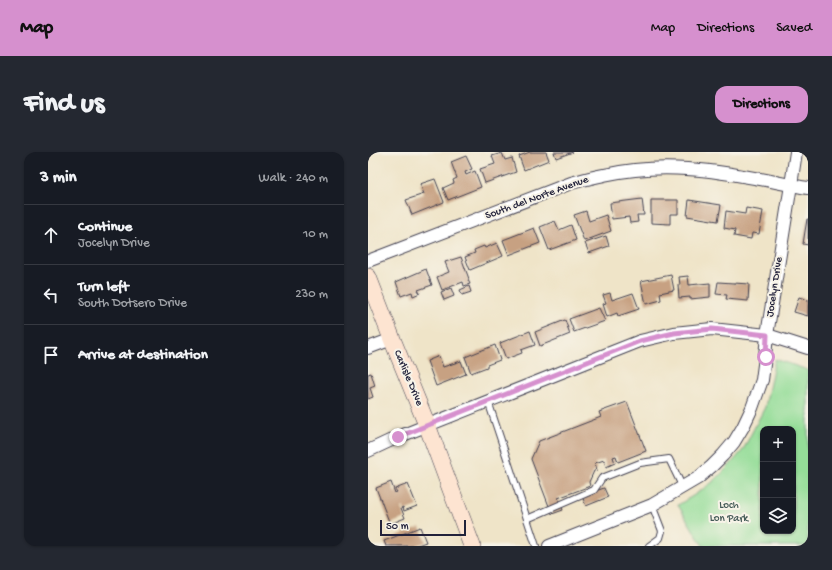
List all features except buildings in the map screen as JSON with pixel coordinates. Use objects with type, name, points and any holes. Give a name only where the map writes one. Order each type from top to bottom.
[{"type":"street","name":"Jocelyn Drive","points":[[549,546],[652,505],[683,488],[698,478],[723,455],[734,442],[752,408],[762,380],[766,357],[767,335],[796,152]]},
{"type":"street","name":"South del Norte Avenue","points":[[368,261],[571,183],[629,170],[687,168],[726,173],[808,188]]},
{"type":"street","name":"Carlisle Drive","points":[[368,277],[427,425],[472,546]]},
{"type":"street","points":[[368,451],[427,425],[640,341],[674,333],[712,329],[767,335],[808,348]]},
{"type":"street","points":[[368,348],[392,339]]},
{"type":"lane","points":[[488,401],[536,546]]},
{"type":"lane","points":[[527,519],[594,490],[602,478],[640,463],[669,459],[683,488]]},
{"type":"lane","points":[[649,546],[660,538],[662,531],[652,505]]},
{"type":"green space","name":"Loch Lon Park","points":[[775,359],[808,370],[808,546],[703,546],[678,505],[714,481],[743,450],[765,407]]},
{"type":"route","points":[[398,437],[640,341],[674,333],[712,329],[767,335],[766,357]]}]
